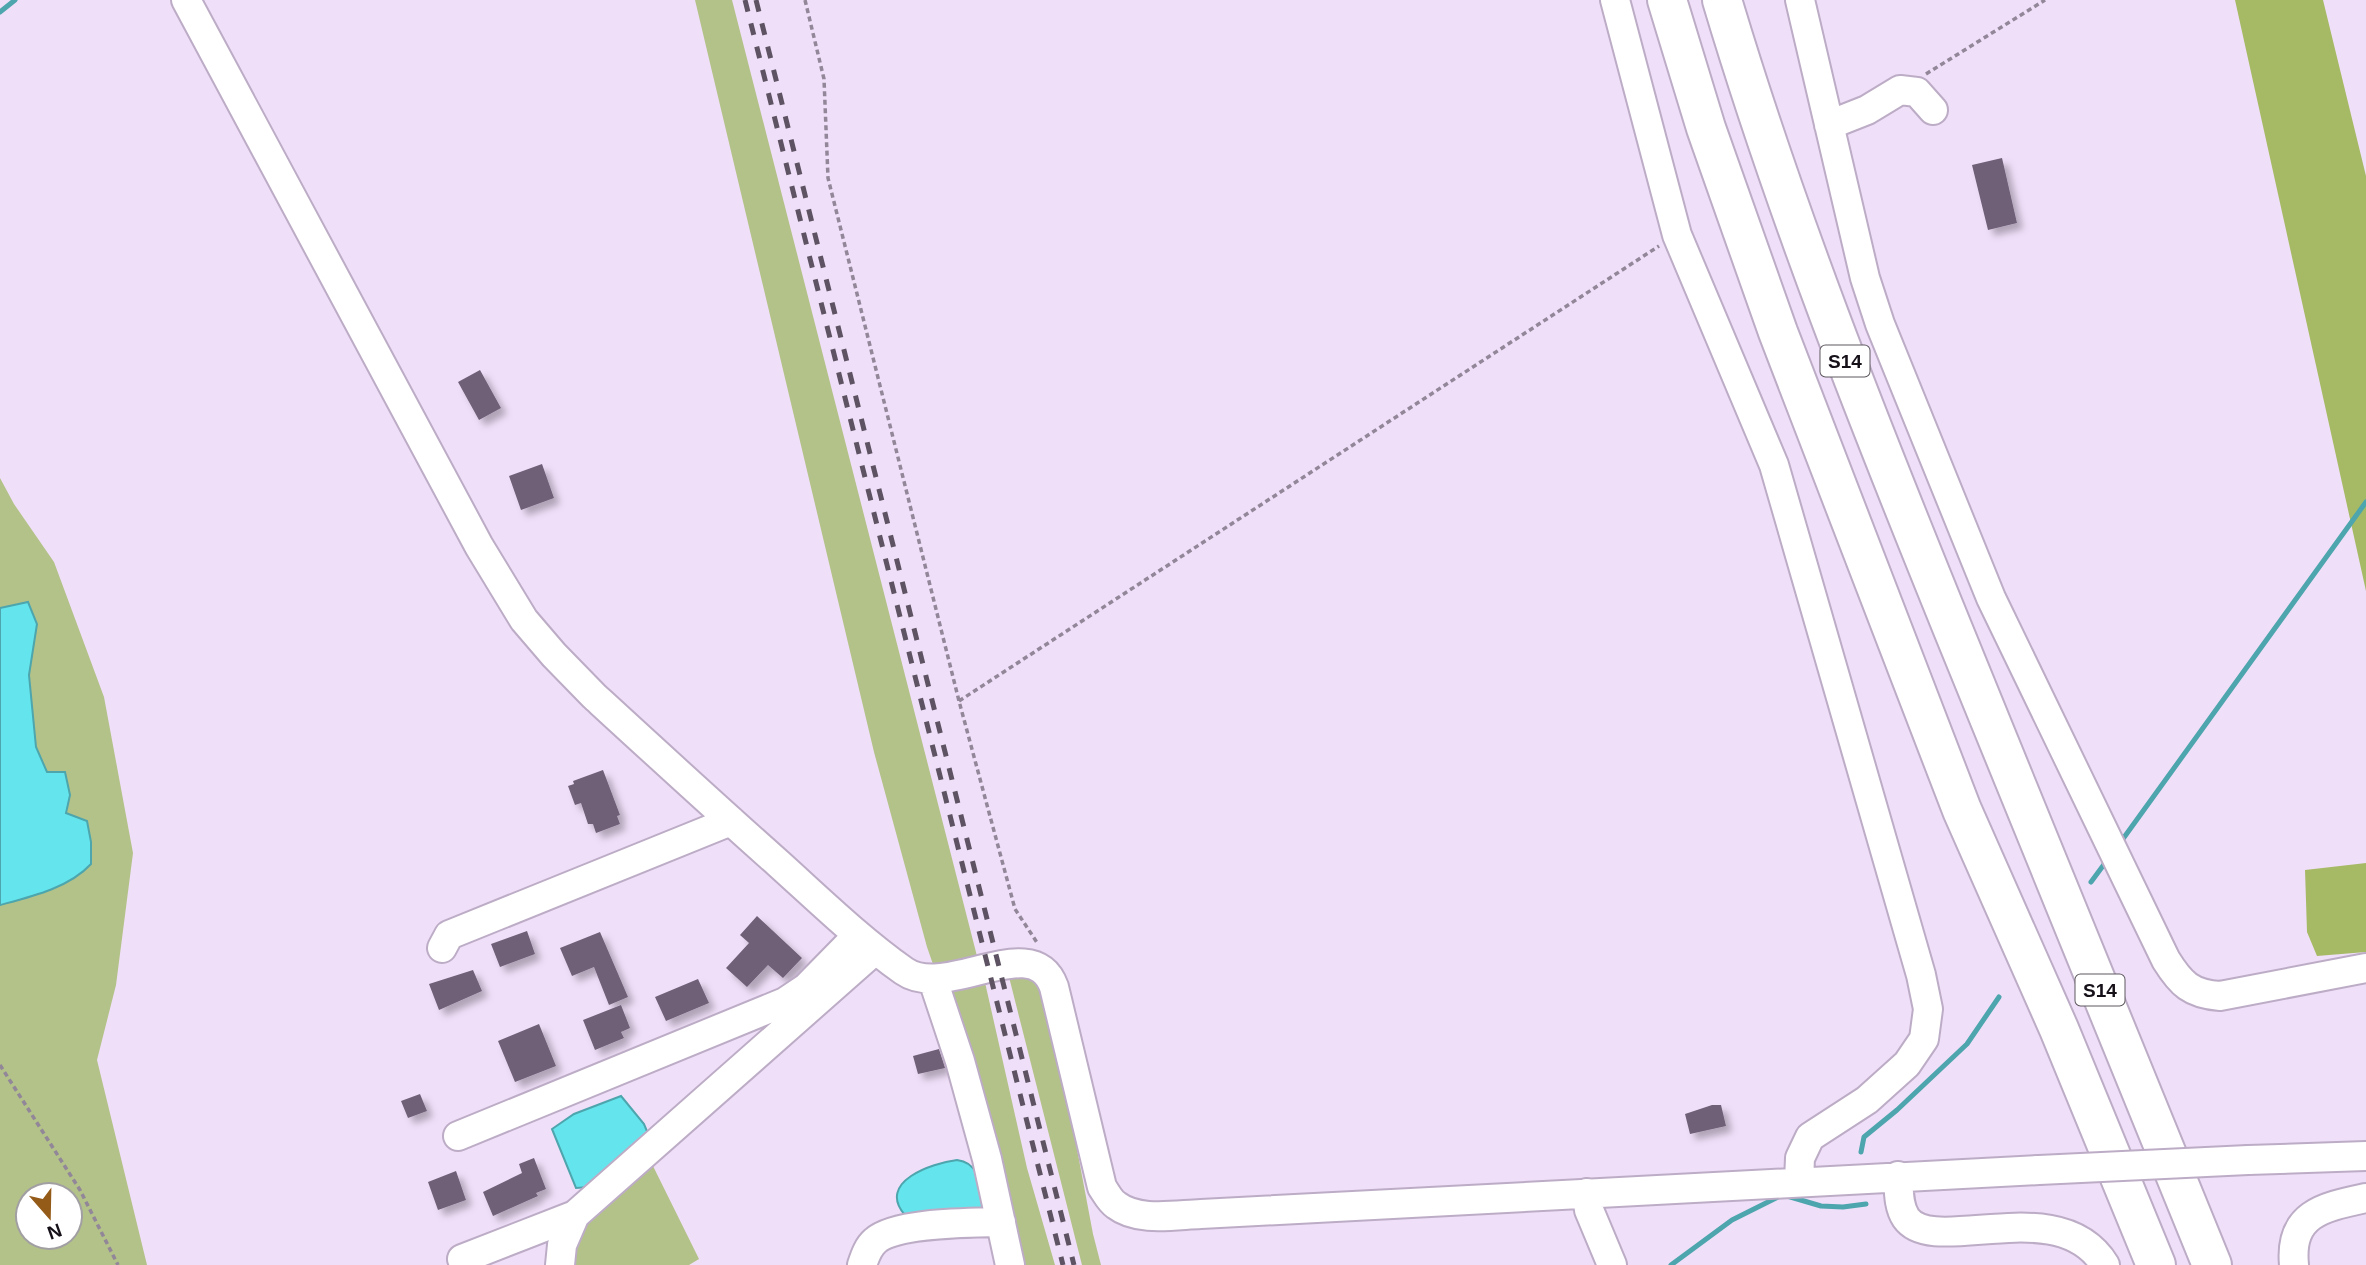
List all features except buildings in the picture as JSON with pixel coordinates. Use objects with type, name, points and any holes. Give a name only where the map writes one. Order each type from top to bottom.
[{"type":"highway","name":"S14","points":[[1667,0],[1706,128],[1778,332],[1962,810],[2059,1029],[2156,1265]]},
{"type":"highway","name":"S14","points":[[1722,0],[1775,169],[1864,410],[2212,1265]]},
{"type":"street","points":[[186,0],[479,546],[517,609],[554,655],[594,696],[866,943],[911,975],[933,980],[1007,964],[1033,965],[1045,971],[1054,987],[1102,1187],[1115,1205],[1130,1213],[1147,1216],[1200,1214],[1898,1176],[2366,1156]]},
{"type":"street","points":[[1615,0],[1677,235],[1774,465],[1921,975],[1928,1009],[1924,1039],[1907,1064],[1867,1100],[1810,1137],[1800,1157],[1798,1181]]},
{"type":"street","points":[[1800,0],[1864,278],[1902,381],[1991,598],[2166,960],[2176,976],[2191,990],[2204,995],[2220,996],[2366,968]]},
{"type":"street","points":[[1829,125],[1867,110],[1900,90],[1917,92],[1933,110]]},
{"type":"street","points":[[442,948],[449,935],[731,821]]},
{"type":"street","points":[[458,1136],[792,999],[866,943]]},
{"type":"street","points":[[462,1259],[575,1215],[866,943]]},
{"type":"street","points":[[933,980],[960,1061],[1010,1265]]},
{"type":"street","points":[[1898,1176],[1900,1203],[1908,1220],[1928,1231],[2052,1228],[2077,1239],[2099,1256],[2105,1265]]},
{"type":"street","points":[[1587,1193],[1589,1210],[1612,1265]]},
{"type":"street","points":[[2294,1265],[2292,1249],[2299,1228],[2315,1212],[2366,1198]]},
{"type":"street","points":[[560,1265],[562,1245],[575,1215]]},
{"type":"street","points":[[862,1265],[867,1251],[876,1240],[886,1234],[932,1225],[1000,1222]]},
{"type":"path","points":[[805,0],[824,79],[828,178],[959,701],[1015,909],[1044,952],[1048,964],[1045,971]]},
{"type":"path","points":[[1900,90],[2045,0]]},
{"type":"path","points":[[959,701],[1677,235]]},
{"type":"path","points":[[0,1065],[80,1190],[118,1265]]},
{"type":"green space","points":[[695,0],[732,0],[978,960],[935,970],[927,947],[874,752]]},
{"type":"green space","points":[[2235,0],[2323,0],[2366,176],[2366,591]]},
{"type":"green space","points":[[0,478],[14,504],[54,562],[104,697],[133,853],[116,985],[97,1060],[147,1265],[0,1265]]},
{"type":"green space","points":[[2366,863],[2366,952],[2317,956],[2307,932],[2305,870]]},
{"type":"green space","points":[[1022,970],[1047,990],[1101,1265],[1082,1265],[1008,973]]},
{"type":"green space","points":[[984,978],[1027,1168],[1055,1265],[1020,1265],[951,992],[953,987]]},
{"type":"green space","points":[[651,1162],[699,1259],[689,1265],[573,1265],[576,1238],[586,1219]]},
{"type":"water","points":[[28,602],[37,624],[29,675],[36,747],[47,772],[65,772],[70,795],[66,813],[87,821],[91,864],[60,885],[0,905],[0,608]]},
{"type":"water","points":[[621,1096],[644,1124],[649,1136],[589,1187],[576,1188],[552,1129],[574,1114]]},
{"type":"water","points":[[957,1160],[971,1166],[975,1172],[984,1210],[905,1215],[898,1203],[897,1193],[902,1184],[922,1170]]},
{"type":"waterway","points":[[0,12],[15,0]]},
{"type":"waterway","points":[[2120,843],[2366,502]]},
{"type":"waterway","points":[[2091,882],[2108,859]]},
{"type":"waterway","points":[[1861,1152],[1864,1137],[1967,1044],[1999,997]]},
{"type":"waterway","points":[[1787,1196],[1821,1206],[1866,1204]]},
{"type":"waterway","points":[[1671,1265],[1732,1220],[1778,1197]]},
{"type":"railway","points":[[745,0],[1063,1265]]},
{"type":"railway","points":[[756,0],[1074,1265]]}]
